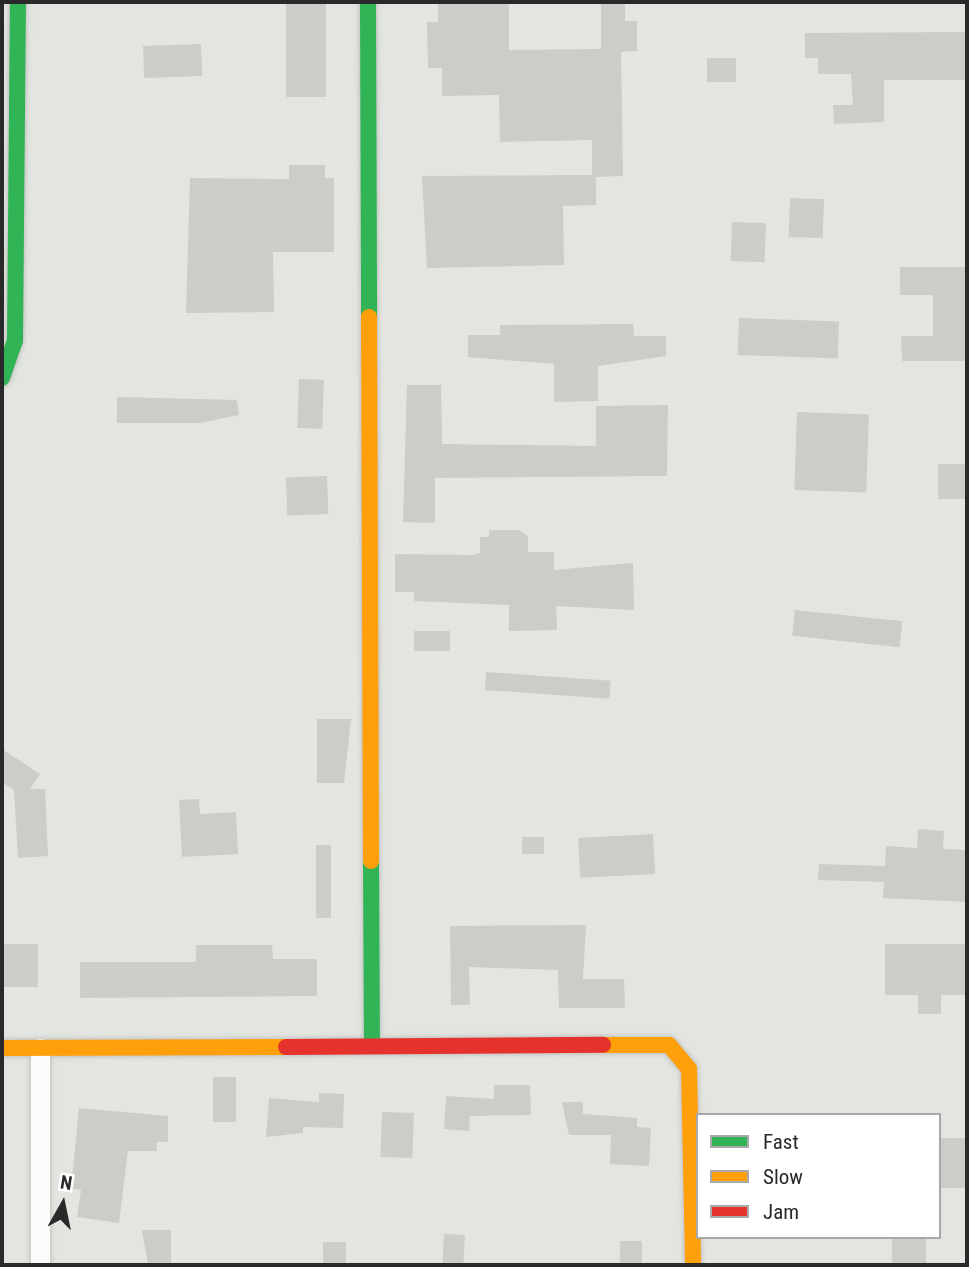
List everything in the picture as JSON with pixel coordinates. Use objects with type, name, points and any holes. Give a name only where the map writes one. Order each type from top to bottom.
[{"type":"street","points":[[2,378],[15,341],[18,2]]},
{"type":"street","points":[[368,2],[372,1045]]},
{"type":"street","points":[[2,1048],[669,1045],[689,1069],[693,1265]]},
{"type":"street","points":[[40,1048],[40,1265]]},
{"type":"building","points":[[438,2],[509,2],[509,50],[601,49],[601,2],[625,2],[625,21],[637,21],[637,51],[621,52],[623,176],[596,177],[596,205],[563,206],[564,265],[427,268],[422,176],[592,175],[592,140],[500,142],[499,95],[442,96],[442,68],[428,68],[427,22],[438,22]]},
{"type":"building","points":[[286,3],[326,3],[326,97],[286,97]]},
{"type":"building","points":[[967,32],[967,80],[884,80],[884,122],[834,124],[833,105],[853,105],[851,74],[818,74],[818,58],[805,58],[805,33]]},
{"type":"building","points":[[201,44],[202,76],[144,78],[143,46]]},
{"type":"building","points":[[707,58],[736,58],[736,82],[707,82]]},
{"type":"building","points":[[289,165],[325,165],[325,178],[334,178],[334,252],[273,252],[274,312],[186,313],[190,178],[289,179]]},
{"type":"building","points":[[790,198],[824,199],[823,238],[789,237]]},
{"type":"building","points":[[732,222],[766,223],[765,262],[731,261]]},
{"type":"building","points":[[900,267],[967,267],[967,361],[902,361],[901,336],[933,336],[933,295],[900,295]]},
{"type":"building","points":[[739,318],[839,321],[838,358],[738,355]]},
{"type":"building","points":[[633,324],[634,336],[666,336],[666,356],[598,366],[598,401],[554,402],[554,364],[468,357],[468,335],[500,335],[500,325]]},
{"type":"building","points":[[299,379],[324,380],[322,429],[297,428]]},
{"type":"building","points":[[407,385],[441,385],[442,444],[596,446],[596,406],[668,405],[667,476],[435,478],[435,523],[403,522]]},
{"type":"building","points":[[117,397],[237,400],[239,415],[200,423],[117,423]]},
{"type":"building","points":[[797,412],[869,415],[866,492],[794,490]]},
{"type":"building","points":[[938,464],[967,464],[967,499],[938,499]]},
{"type":"building","points":[[327,476],[328,514],[287,515],[286,477]]},
{"type":"building","points":[[489,530],[519,530],[528,536],[528,552],[554,552],[554,570],[633,563],[634,610],[556,606],[557,630],[509,631],[509,605],[414,601],[414,592],[395,592],[395,554],[480,553],[480,537],[489,537]]},
{"type":"building","points":[[795,610],[902,621],[900,647],[792,636]]},
{"type":"building","points":[[414,631],[450,631],[450,651],[414,651]]},
{"type":"building","points":[[486,672],[611,681],[609,699],[485,690]]},
{"type":"building","points":[[317,719],[351,719],[344,783],[317,783]]},
{"type":"building","points":[[2,749],[40,774],[30,789],[45,789],[48,856],[18,858],[14,790],[2,782]]},
{"type":"building","points":[[199,799],[200,814],[236,812],[238,854],[182,857],[179,800]]},
{"type":"building","points":[[918,829],[944,831],[943,849],[967,850],[967,902],[883,898],[884,882],[818,880],[819,864],[885,866],[886,846],[917,848]]},
{"type":"building","points":[[653,834],[655,874],[580,878],[578,838]]},
{"type":"building","points":[[522,837],[544,837],[544,854],[522,854]]},
{"type":"building","points":[[316,845],[331,845],[331,918],[316,918]]},
{"type":"building","points":[[586,925],[583,979],[624,979],[625,1008],[559,1008],[558,970],[469,967],[470,1005],[451,1005],[450,926]]},
{"type":"building","points":[[2,944],[38,944],[38,987],[2,987]]},
{"type":"building","points":[[885,944],[967,944],[967,995],[941,995],[941,1014],[918,1014],[918,995],[885,995]]},
{"type":"building","points":[[196,945],[272,945],[273,959],[317,959],[317,996],[80,998],[80,962],[196,962]]},
{"type":"building","points":[[213,1077],[236,1077],[236,1122],[213,1122]]},
{"type":"building","points":[[494,1085],[530,1085],[531,1115],[470,1116],[469,1131],[444,1129],[446,1096],[494,1099]]},
{"type":"building","points":[[319,1093],[344,1094],[343,1128],[303,1127],[303,1133],[266,1137],[269,1098],[319,1102]]},
{"type":"building","points":[[562,1102],[583,1102],[583,1114],[637,1118],[637,1127],[651,1128],[649,1166],[610,1164],[611,1135],[569,1135]]},
{"type":"building","points":[[79,1108],[168,1116],[168,1142],[157,1142],[157,1151],[128,1151],[119,1223],[77,1217],[81,1190],[71,1189]]},
{"type":"building","points":[[382,1112],[414,1113],[412,1158],[380,1157]]},
{"type":"building","points":[[941,1138],[967,1138],[967,1188],[941,1188]]},
{"type":"building","points":[[142,1230],[171,1230],[171,1265],[148,1265]]},
{"type":"building","points":[[444,1234],[465,1235],[463,1265],[442,1265]]},
{"type":"building","points":[[892,1239],[926,1239],[926,1265],[892,1265]]},
{"type":"building","points":[[620,1241],[642,1241],[642,1265],[620,1265]]},
{"type":"building","points":[[323,1242],[346,1242],[346,1265],[323,1265]]},
{"type":"traffic: fast","points":[[2,378],[15,341],[18,2]]},
{"type":"traffic: fast","points":[[368,2],[369,317]]},
{"type":"traffic: fast","points":[[371,861],[372,1045]]},
{"type":"traffic: slow","points":[[369,317],[371,861]]},
{"type":"traffic: slow","points":[[603,1045],[669,1045],[689,1069],[693,1265]]},
{"type":"traffic: slow","points":[[2,1048],[286,1047]]},
{"type":"traffic: jam","points":[[286,1047],[603,1045]]}]
